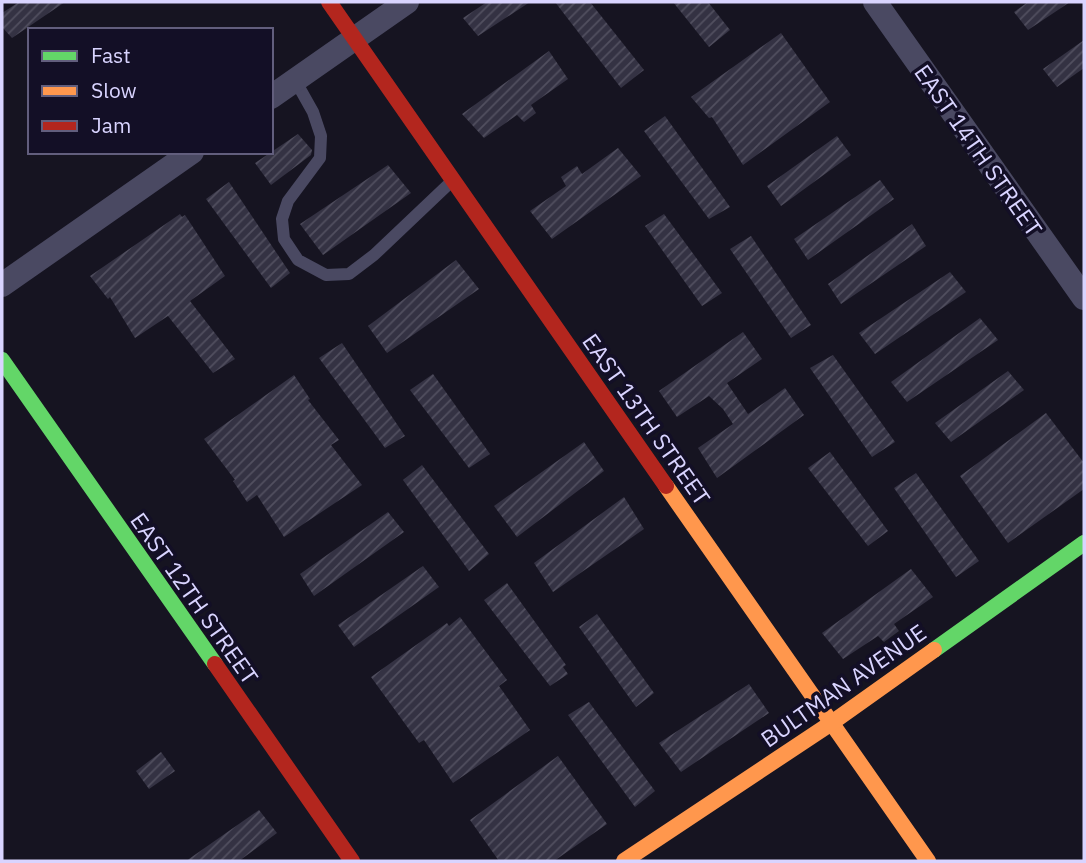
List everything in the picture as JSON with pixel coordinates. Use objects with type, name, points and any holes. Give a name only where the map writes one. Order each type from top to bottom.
[{"type":"street","name":"EAST 13TH STREET","points":[[329,2],[928,861]]},
{"type":"street","points":[[273,96],[407,2]]},
{"type":"street","name":"EAST 14TH STREET","points":[[875,2],[1084,298]]},
{"type":"street","points":[[2,285],[189,154]]},
{"type":"street","name":"EAST 12TH STREET","points":[[2,360],[16,391],[352,861]]},
{"type":"street","name":"BULTMAN AVENUE","points":[[624,861],[830,723],[1084,542]]},
{"type":"lane","points":[[295,80],[313,112],[321,136],[320,158],[288,201],[282,219],[284,239],[298,260],[326,275],[349,274],[374,255],[453,180]]},
{"type":"building","points":[[19,2],[65,2],[12,38],[2,27],[2,13]]},
{"type":"building","points":[[487,2],[530,2],[478,36],[463,18]]},
{"type":"building","points":[[555,2],[590,2],[644,70],[621,88]]},
{"type":"building","points":[[673,2],[708,2],[730,30],[709,47]]},
{"type":"building","points":[[1028,2],[1070,2],[1028,30],[1014,12]]},
{"type":"building","points":[[781,33],[830,102],[743,165],[712,117],[709,118],[691,97]]},
{"type":"building","points":[[1084,40],[1084,68],[1057,87],[1043,69]]},
{"type":"building","points":[[549,51],[568,79],[531,105],[536,113],[524,122],[517,115],[484,138],[462,114]]},
{"type":"building","points":[[665,116],[730,207],[709,219],[644,131]]},
{"type":"building","points":[[298,134],[312,150],[311,155],[271,185],[255,163],[273,154],[273,151]]},
{"type":"building","points":[[837,136],[851,155],[781,206],[767,186]]},
{"type":"building","points":[[618,148],[641,176],[552,239],[530,211],[566,186],[561,177],[577,166],[582,174]]},
{"type":"building","points":[[388,165],[411,193],[323,255],[300,224]]},
{"type":"building","points":[[880,180],[894,199],[808,260],[794,239]]},
{"type":"building","points":[[229,182],[290,273],[271,288],[206,199]]},
{"type":"building","points":[[180,214],[182,217],[185,215],[225,276],[190,301],[235,359],[213,373],[168,316],[135,338],[110,297],[108,299],[90,276]]},
{"type":"building","points":[[664,214],[722,293],[702,306],[645,226]]},
{"type":"building","points":[[912,224],[926,246],[841,304],[828,284]]},
{"type":"building","points":[[751,236],[811,325],[791,338],[730,249]]},
{"type":"building","points":[[456,260],[479,289],[387,353],[368,326]]},
{"type":"building","points":[[950,272],[966,292],[875,354],[859,333]]},
{"type":"building","points":[[980,318],[998,340],[907,402],[891,382]]},
{"type":"building","points":[[743,332],[762,359],[727,383],[748,414],[785,388],[804,415],[717,478],[698,448],[733,424],[723,409],[709,396],[677,417],[659,391]]},
{"type":"building","points":[[342,343],[405,436],[385,448],[319,358]]},
{"type":"building","points":[[833,355],[895,442],[872,457],[810,368]]},
{"type":"building","points":[[1008,371],[1024,390],[951,442],[935,423]]},
{"type":"building","points":[[433,374],[490,454],[469,468],[410,390]]},
{"type":"building","points":[[294,375],[310,399],[308,400],[339,440],[331,445],[362,485],[284,537],[257,495],[247,502],[233,481],[235,480],[204,439]]},
{"type":"building","points":[[1046,413],[1084,463],[1084,489],[1008,543],[960,476]]},
{"type":"building","points":[[584,442],[604,471],[517,537],[494,506]]},
{"type":"building","points":[[830,452],[888,531],[868,546],[808,468]]},
{"type":"building","points":[[422,465],[489,554],[469,571],[403,480]]},
{"type":"building","points":[[916,473],[979,561],[956,577],[894,488]]},
{"type":"building","points":[[624,497],[644,529],[553,592],[534,563]]},
{"type":"building","points":[[388,512],[404,532],[314,596],[300,574]]},
{"type":"building","points":[[423,566],[439,587],[354,647],[338,625]]},
{"type":"building","points":[[911,569],[933,597],[894,624],[899,631],[884,642],[878,636],[843,659],[822,633]]},
{"type":"building","points":[[507,583],[566,665],[563,667],[568,674],[550,686],[484,600]]},
{"type":"building","points":[[597,614],[654,693],[636,707],[579,627]]},
{"type":"building","points":[[460,617],[507,680],[499,686],[530,730],[453,783],[424,740],[419,743],[371,677],[447,623],[449,626]]},
{"type":"building","points":[[749,684],[769,713],[681,772],[659,743]]},
{"type":"building","points":[[589,702],[655,791],[635,807],[568,715]]},
{"type":"building","points":[[161,752],[175,771],[149,789],[136,771]]},
{"type":"building","points":[[558,756],[607,824],[554,861],[499,861],[470,820]]},
{"type":"building","points":[[259,810],[277,833],[239,861],[186,861]]},
{"type":"traffic: fast","points":[[2,360],[215,664]]},
{"type":"traffic: fast","points":[[934,650],[1084,543]]},
{"type":"traffic: slow","points":[[666,486],[928,861]]},
{"type":"traffic: slow","points":[[624,861],[830,724],[934,650]]},
{"type":"traffic: jam","points":[[329,2],[666,486]]},
{"type":"traffic: jam","points":[[215,664],[352,861]]}]
